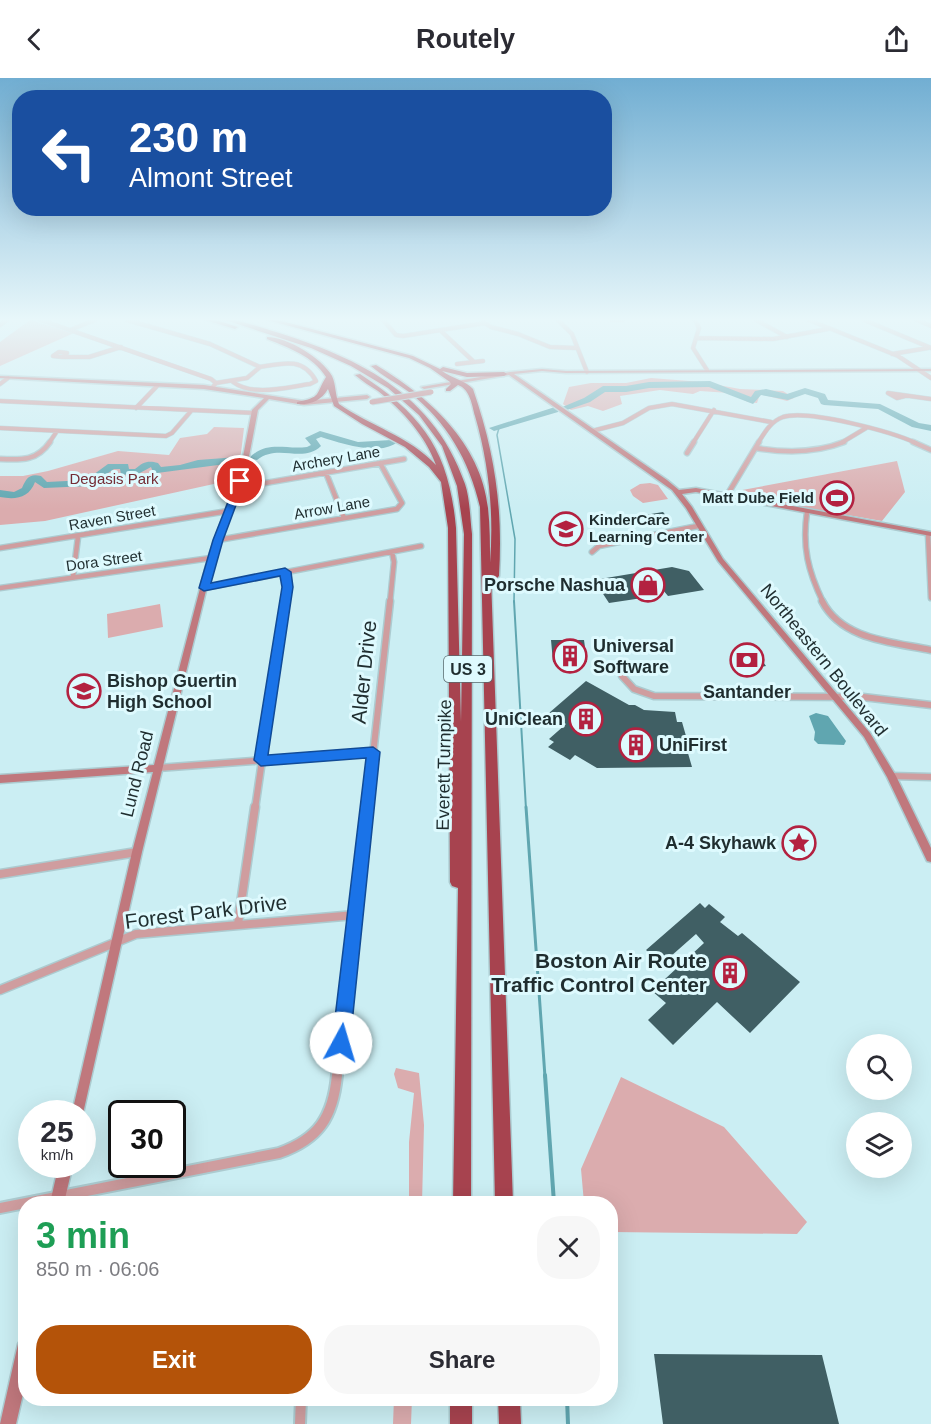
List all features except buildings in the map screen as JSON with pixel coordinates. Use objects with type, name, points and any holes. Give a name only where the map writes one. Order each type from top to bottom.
[{"type":"highway","points":[[299,403],[312,401],[322,395],[327,383]]},
{"type":"highway","points":[[330,383],[332,407],[402,440],[425,458],[443,484],[451,516]]},
{"type":"highway","points":[[371,383],[417,424],[437,455],[448,484],[451,516],[463,1154]]},
{"type":"highway","name":"Everett Turnpike","points":[[386,383],[412,404],[433,427],[449,453],[461,482],[466,504],[468,534],[462,1196]]},
{"type":"highway","name":"US 3","points":[[402,383],[429,405],[454,433],[470,460],[481,490],[486,519],[504,1196]]},
{"type":"highway","points":[[448,390],[454,386],[454,383]]},
{"type":"highway","points":[[457,383],[467,386],[483,429],[498,506],[497,546],[489,625]]},
{"type":"highway","points":[[461,1406],[461,1424]]},
{"type":"highway","points":[[510,1406],[510,1424]]},
{"type":"street","points":[[111,383],[214,386],[229,383]]},
{"type":"street","points":[[234,383],[242,388],[314,383]]},
{"type":"street","points":[[0,401],[255,413],[268,401],[332,407],[367,397],[449,383]]},
{"type":"street","points":[[214,386],[298,408],[372,402],[481,383]]},
{"type":"street","points":[[524,383],[679,492],[700,491]]},
{"type":"street","points":[[136,408],[158,385]]},
{"type":"street","points":[[905,396],[931,399]]},
{"type":"street","points":[[592,431],[623,423],[644,409],[659,405],[682,404],[771,422],[784,417],[802,415],[866,428],[918,443],[931,450]]},
{"type":"street","points":[[687,453],[714,410]]},
{"type":"street","points":[[0,428],[168,435],[191,411]]},
{"type":"street","name":"Lund Road","points":[[81,1100],[158,768],[212,558],[246,460],[255,413]]},
{"type":"street","points":[[726,497],[771,422]]},
{"type":"street","points":[[756,447],[779,452],[803,451],[849,441],[866,428]]},
{"type":"street","points":[[0,459],[35,458],[45,451],[57,430]]},
{"type":"street","name":"Archery Lane","points":[[237,488],[404,459]]},
{"type":"street","name":"Arrow Lane","points":[[218,540],[395,509],[402,505],[380,464]]},
{"type":"street","points":[[326,473],[344,518]]},
{"type":"street","points":[[657,475],[700,491],[726,497],[930,534],[931,597]]},
{"type":"street","name":"Northeastern Boulevard","points":[[679,492],[686,501],[707,543],[730,573],[867,735],[891,777],[931,858]]},
{"type":"street","name":"Raven Street","points":[[0,548],[228,511]]},
{"type":"street","points":[[807,512],[803,540],[804,552],[821,598],[833,618],[860,633],[931,650]]},
{"type":"street","points":[[592,552],[599,546],[698,526]]},
{"type":"street","points":[[73,577],[78,537]]},
{"type":"street","points":[[204,588],[421,546]]},
{"type":"street","name":"Alder Drive","points":[[77,1196],[279,1153],[307,1141],[319,1130],[330,1113],[336,1086],[355,915],[394,562],[392,552]]},
{"type":"street","name":"Dora Street","points":[[0,588],[212,558]]},
{"type":"street","points":[[238,924],[287,587],[285,572]]},
{"type":"street","points":[[622,676],[634,689],[654,696],[888,699],[931,705]]},
{"type":"street","points":[[0,779],[373,752]]},
{"type":"street","points":[[891,777],[931,777]]},
{"type":"street","points":[[0,874],[137,852]]},
{"type":"street","name":"Forest Park Drive","points":[[0,990],[136,934],[355,915]]},
{"type":"street","points":[[59,1196],[63,1178]]},
{"type":"street","name":"Alder Drive","points":[[0,1208],[18,1206]]},
{"type":"street","points":[[8,1424],[18,1396]]},
{"type":"street","points":[[300,1424],[301,1406]]},
{"type":"green space","points":[[591,383],[706,383],[740,389],[783,391],[794,398],[787,401],[760,394],[757,403],[748,402],[729,393],[700,391],[693,394],[660,390],[620,396],[622,404],[603,411],[588,406],[571,410],[563,404],[569,387]]},
{"type":"green space","name":"Degasis Park","points":[[214,427],[244,428],[241,453],[232,480],[45,521],[0,525],[0,476],[23,476],[48,471],[118,451],[169,455],[180,438],[207,434]]},
{"type":"green space","points":[[897,461],[905,492],[882,521],[738,496],[737,491]]},
{"type":"green space","points":[[640,484],[658,485],[668,499],[643,503],[633,496],[630,490]]},
{"type":"green space","points":[[160,604],[163,627],[108,638],[107,614]]},
{"type":"green space","points":[[396,1068],[419,1073],[424,1125],[422,1196],[409,1196],[409,1142],[414,1093],[398,1088],[394,1074]]},
{"type":"green space","points":[[621,1077],[724,1127],[807,1222],[797,1234],[618,1232],[618,1196],[583,1196],[581,1169]]},
{"type":"green space","points":[[394,1406],[412,1406],[411,1424],[393,1424]]},
{"type":"water","points":[[816,713],[828,716],[846,741],[844,745],[818,744],[814,740],[815,732],[809,716]]},
{"type":"waterway","points":[[564,408],[587,400],[603,389],[626,389],[649,385],[710,384],[753,401],[758,393],[766,392],[788,397],[805,391],[822,396],[824,402],[880,407],[915,425],[931,428]]},
{"type":"waterway","points":[[494,428],[555,410]]},
{"type":"waterway","points":[[499,428],[497,435],[515,539],[514,601]]},
{"type":"waterway","points":[[254,458],[270,449],[310,450],[316,446],[310,438],[320,434],[358,445],[391,443]]},
{"type":"waterway","points":[[0,493],[21,494],[27,490],[31,479],[37,478],[44,485],[89,483],[112,466],[124,466],[125,472],[138,472],[145,465],[151,464],[155,465],[157,470],[181,468],[198,463],[238,460]]},
{"type":"waterway","points":[[514,601],[526,809]]},
{"type":"waterway","points":[[526,807],[545,1077]]},
{"type":"waterway","points":[[545,1075],[554,1196]]},
{"type":"waterway","points":[[567,1406],[568,1424]]},
{"type":"place","name":"Matt Dube Field","points":[[837,498]]},
{"type":"place","name":"KinderCare Learning Center","points":[[566,529]]},
{"type":"place","name":"Porsche Nashua","points":[[648,585]]},
{"type":"place","name":"Universal Software","points":[[570,656]]},
{"type":"place","name":"Santander","points":[[747,660]]},
{"type":"place","name":"Bishop Guertin High School","points":[[84,691]]},
{"type":"place","name":"UniClean","points":[[586,719]]},
{"type":"place","name":"UniFirst","points":[[636,745]]},
{"type":"place","name":"A-4 Skyhawk","points":[[799,843]]},
{"type":"place","name":"Boston Air Route Traffic Control Center","points":[[730,973]]},
{"type":"route","points":[[240,481],[218,540],[204,588],[285,572],[287,587],[261,760],[373,752],[341,1043]]}]
